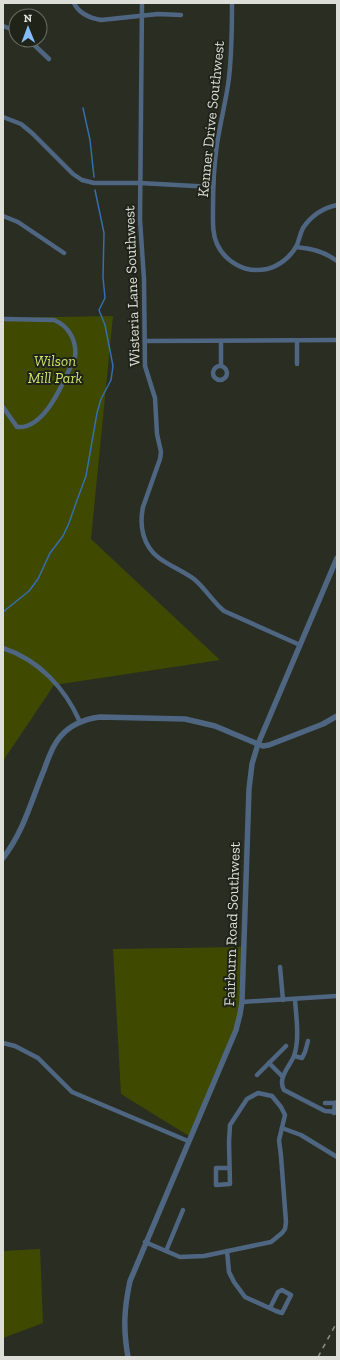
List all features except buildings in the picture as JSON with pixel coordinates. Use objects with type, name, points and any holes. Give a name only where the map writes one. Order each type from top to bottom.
[{"type":"street","points":[[74,3],[83,14],[101,20],[158,14],[181,15]]},
{"type":"street","name":"Wisteria Lane Southwest","points":[[142,3],[140,220],[144,279],[145,366],[155,398],[157,434],[161,452],[142,514],[142,529],[146,542],[152,551],[159,558],[195,580],[214,603],[224,611],[300,645]]},
{"type":"street","name":"Kenner Drive Southwest","points":[[232,3],[232,42],[229,76],[217,146],[214,187],[214,235],[219,249],[232,262],[249,269],[258,270],[276,266],[284,261],[296,247],[303,229],[310,218],[322,210],[337,205]]},
{"type":"street","points":[[38,48],[50,59]]},
{"type":"street","points":[[3,116],[21,124],[73,174],[82,180],[94,182],[214,187]]},
{"type":"street","points":[[3,216],[18,222],[64,253]]},
{"type":"street","points":[[296,247],[312,249],[326,254],[337,261]]},
{"type":"street","points":[[3,320],[54,320],[61,322],[75,341],[76,349],[75,357],[53,402],[39,418],[28,426],[17,426],[3,407]]},
{"type":"street","points":[[297,340],[297,364]]},
{"type":"street","points":[[145,341],[337,340]]},
{"type":"street","points":[[221,341],[221,366]]},
{"type":"street","name":"Fairburn Road Southwest","points":[[128,1357],[124,1325],[125,1303],[130,1281],[145,1242],[236,1030],[240,1014],[242,1002],[249,789],[252,764],[258,744],[337,558]]},
{"type":"street","points":[[3,648],[25,657],[45,671],[66,698],[80,722]]},
{"type":"street","points":[[3,858],[18,836],[25,821],[54,746],[65,732],[80,722],[100,717],[185,719],[215,726],[263,746],[323,724],[337,716]]},
{"type":"street","points":[[280,967],[283,1000]]},
{"type":"street","points":[[242,1002],[337,996]]},
{"type":"street","points":[[296,999],[297,1037],[294,1056],[283,1077],[282,1086],[284,1090],[325,1111],[335,1112],[336,1102],[325,1103]]},
{"type":"street","points":[[294,1056],[302,1058],[308,1040]]},
{"type":"street","points":[[3,1043],[15,1046],[38,1058],[72,1092],[188,1142]]},
{"type":"street","points":[[257,1075],[286,1046]]},
{"type":"street","points":[[269,1063],[283,1077]]},
{"type":"street","points":[[145,1242],[180,1257],[204,1256],[271,1242],[282,1233],[285,1229],[286,1222],[281,1156],[278,1140],[285,1115],[281,1106],[274,1098],[258,1093],[247,1099],[230,1125],[230,1184],[216,1185],[216,1168],[229,1168]]},
{"type":"street","points":[[282,1128],[301,1135],[337,1157]]},
{"type":"street","points":[[166,1251],[183,1210]]},
{"type":"street","points":[[227,1251],[228,1272],[245,1297],[270,1308],[282,1313],[291,1295],[282,1290],[278,1292],[270,1308]]},
{"type":"green space","name":"Wilson Mill Park","points":[[113,316],[91,539],[220,660],[54,685],[3,761],[3,318]]},
{"type":"green space","points":[[242,947],[240,1019],[189,1136],[121,1094],[113,949]]},
{"type":"green space","points":[[40,1249],[43,1323],[3,1338],[3,1251]]},
{"type":"waterway","points":[[83,108],[90,140],[94,177]]},
{"type":"waterway","points":[[3,612],[29,591],[38,579],[50,553],[63,536],[86,476],[97,413],[101,399],[111,380],[113,366],[105,325],[99,310],[105,298],[103,277],[104,233],[95,190]]},
{"type":"railway","points":[[318,1357],[337,1322]]}]
